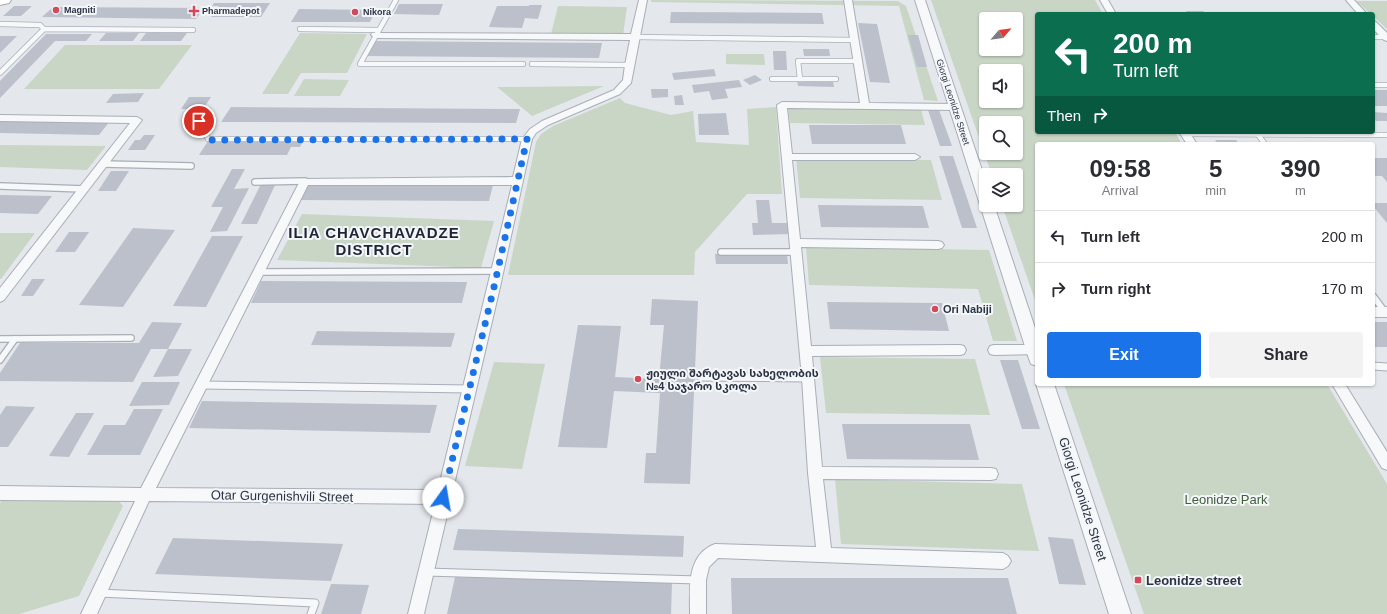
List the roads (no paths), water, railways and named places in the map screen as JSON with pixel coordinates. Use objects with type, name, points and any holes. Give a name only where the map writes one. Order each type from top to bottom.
[{"type":"main road","points":[[0,2],[4,0]]},
{"type":"street","points":[[416,614],[498,271],[527,139],[533,131],[545,123],[617,92],[628,81],[629,65],[642,0]]},
{"type":"street","points":[[848,0],[865,106]]},
{"type":"street","name":"Giorgi Leonidze Street","points":[[920,0],[979,183]]},
{"type":"street","points":[[1104,0],[1111,12]]},
{"type":"street","points":[[1350,0],[1361,12]]},
{"type":"street","points":[[1375,26],[1387,38]]},
{"type":"street","points":[[377,33],[635,37]]},
{"type":"street","points":[[824,555],[815,473],[808,378],[782,105],[954,107]]},
{"type":"street","points":[[0,118],[137,120],[2,292]]},
{"type":"street","points":[[787,157],[915,157]]},
{"type":"street","points":[[89,614],[145,494],[304,181],[518,181]]},
{"type":"street","name":"Giorgi Leonidze Street","points":[[989,212],[1035,351]]},
{"type":"street","points":[[796,247],[938,245]]},
{"type":"street","points":[[805,351],[960,350]]},
{"type":"street","points":[[994,350],[1035,354]]},
{"type":"street","name":"Giorgi Leonidze Street","points":[[1046,386],[1120,614]]},
{"type":"street","points":[[1339,386],[1387,464]]},
{"type":"street","points":[[815,473],[991,474]]},
{"type":"street","name":"Otar Gurgenishvili Street","points":[[0,493],[443,498]]},
{"type":"street","points":[[698,614],[698,580],[702,563],[715,551],[1003,561]]},
{"type":"lane","points":[[396,0],[360,64],[523,64]]},
{"type":"lane","points":[[1,25],[40,25],[44,29],[193,30]]},
{"type":"lane","points":[[0,73],[44,29]]},
{"type":"lane","points":[[300,29],[377,33]]},
{"type":"lane","points":[[635,37],[854,40]]},
{"type":"lane","points":[[1375,38],[1387,38]]},
{"type":"lane","points":[[800,79],[798,61],[858,61]]},
{"type":"lane","points":[[532,64],[629,65]]},
{"type":"lane","points":[[772,79],[836,79]]},
{"type":"lane","points":[[1375,85],[1387,86]]},
{"type":"lane","points":[[199,121],[208,140],[527,139]]},
{"type":"lane","points":[[1322,134],[1387,135]]},
{"type":"lane","points":[[103,164],[191,166]]},
{"type":"lane","points":[[255,182],[304,181]]},
{"type":"lane","points":[[0,186],[84,189]]},
{"type":"lane","points":[[721,252],[796,247]]},
{"type":"lane","points":[[258,272],[498,271]]},
{"type":"lane","points":[[1375,300],[1382,312]]},
{"type":"lane","points":[[0,339],[131,338]]},
{"type":"lane","points":[[0,360],[15,339]]},
{"type":"lane","points":[[1375,366],[1387,367]]},
{"type":"lane","points":[[701,377],[808,378]]},
{"type":"lane","points":[[201,385],[469,389]]},
{"type":"lane","points":[[426,572],[698,580]]},
{"type":"lane","points":[[99,593],[315,603],[311,614]]},
{"type":"place","name":"Magniti","points":[[56,10]]},
{"type":"place","name":"Pharmadepot","points":[[194,11]]},
{"type":"place","name":"Nikora","points":[[355,12]]},
{"type":"place","name":"Ori Nabiji","points":[[935,309]]},
{"type":"place","name":"ჟიული შარტავას სახელობის №4 საჯარო სკოლა","points":[[638,379]]},
{"type":"place","name":"Leonidze street","points":[[1138,580]]},
{"type":"district","name":"ILIA CHAVCHAVADZE DISTRICT","points":[[374,240]]},
{"type":"park label","name":"Leonidze Park","points":[[1226,499]]}]
